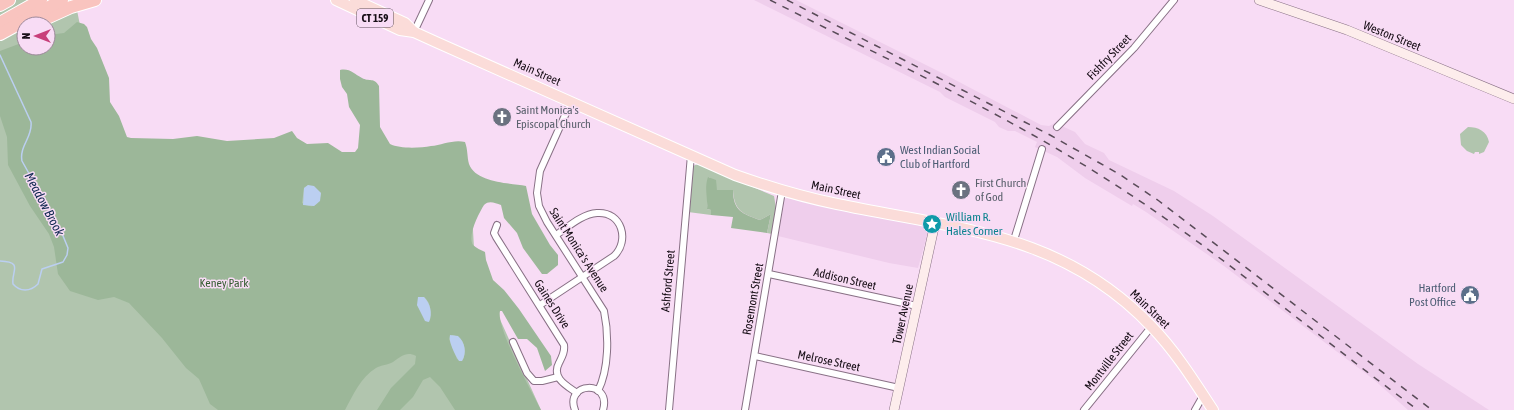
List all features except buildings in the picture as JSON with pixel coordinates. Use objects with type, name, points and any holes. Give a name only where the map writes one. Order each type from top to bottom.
[{"type":"highway","points":[[0,5],[5,0]]},
{"type":"highway","points":[[0,5],[19,4],[41,0]]},
{"type":"highway","points":[[37,16],[62,0]]},
{"type":"highway","points":[[51,16],[71,7],[94,0]]},
{"type":"highway","points":[[0,16],[19,4]]},
{"type":"highway","points":[[0,23],[19,4]]},
{"type":"highway","points":[[0,35],[16,29]]},
{"type":"main road","name":"CT 159","points":[[341,1],[359,5],[400,30],[414,32]]},
{"type":"main road","name":"Main Street","points":[[414,32],[735,175],[782,191],[836,204],[978,231],[1014,240],[1044,252],[1088,275],[1121,299],[1152,326],[1176,355],[1212,410]]},
{"type":"street","points":[[414,32],[430,0]]},
{"type":"street","name":"Fishfry Street","points":[[1057,127],[1134,48],[1174,0]]},
{"type":"street","name":"Weston Street","points":[[1258,0],[1347,30],[1514,99]]},
{"type":"street","name":"Saint Monica's Avenue","points":[[571,102],[541,168],[537,193],[539,206],[599,302],[606,320],[604,378],[598,391]]},
{"type":"street","points":[[1014,240],[1042,149]]},
{"type":"street","name":"Ashford Street","points":[[668,410],[692,155]]},
{"type":"street","name":"Rosemont Street","points":[[745,410],[782,191]]},
{"type":"street","points":[[540,305],[614,256],[620,249],[623,234],[618,221],[607,214],[592,214],[556,235]]},
{"type":"street","name":"Tower Avenue","points":[[894,410],[935,223]]},
{"type":"street","name":"Gaines Drive","points":[[497,225],[494,233],[496,237],[564,345],[565,351],[557,367],[558,377]]},
{"type":"street","name":"Addison Street","points":[[769,274],[917,306]]},
{"type":"street","name":"Montville Street","points":[[1084,410],[1152,326]]},
{"type":"street","points":[[513,342],[527,373],[534,381],[542,381],[558,377],[560,381],[577,393]]},
{"type":"street","name":"Melrose Street","points":[[754,356],[899,388]]},
{"type":"street","points":[[575,410],[574,401],[577,393],[586,388],[598,391],[604,400],[602,410]]},
{"type":"street","points":[[1195,410],[1203,396]]},
{"type":"shaded area","points":[[754,0],[796,0],[944,74],[1041,125],[1049,126],[1055,123],[1075,132],[1085,144],[1104,153],[1109,160],[1174,191],[1213,216],[1418,364],[1489,410],[1408,410],[1373,379],[1224,266],[1146,212],[1133,204],[1132,206],[1085,178],[1057,157],[1035,147],[1037,142],[1015,131],[1008,131],[999,127],[995,122],[945,97],[940,92]]},
{"type":"shaded area","points":[[787,198],[923,226],[928,232],[918,268],[889,263],[778,236],[785,199]]},
{"type":"green space","name":"Keney Park","points":[[0,0],[75,0],[108,167],[471,197],[475,264],[541,410],[0,410]]},
{"type":"green space","name":"Keney Park","points":[[77,22],[84,24],[87,27],[109,78],[110,102],[119,116],[127,137],[173,139],[197,136],[227,141],[274,138],[292,131],[297,138],[307,144],[328,143],[342,152],[355,152],[358,148],[360,125],[349,107],[347,94],[342,87],[340,79],[340,70],[347,70],[377,83],[379,86],[380,127],[390,144],[399,147],[416,148],[452,142],[465,142],[469,164],[479,175],[494,181],[526,186],[532,214],[550,245],[558,255],[558,265],[547,274],[542,274],[523,248],[517,233],[504,218],[501,205],[490,202],[484,205],[479,213],[471,236],[473,245],[485,252],[486,260],[493,280],[504,290],[519,309],[551,356],[552,365],[545,371],[537,348],[527,339],[518,339],[502,311],[500,311],[503,331],[541,410],[455,410],[440,387],[430,377],[423,380],[413,397],[400,410],[377,410],[391,388],[415,364],[416,356],[409,354],[404,355],[391,363],[378,367],[366,376],[345,410],[218,410],[210,404],[199,379],[186,368],[162,338],[129,303],[114,297],[98,300],[70,291],[58,274],[54,247],[49,234],[30,206],[8,165],[7,137],[0,116],[0,51],[16,45],[16,56],[56,56],[56,34],[64,33]],"holes":[[[308,185],[321,193],[319,201],[315,205],[310,206],[302,203],[304,188]],[[424,297],[430,307],[430,320],[427,322],[417,305]],[[452,335],[459,338],[464,345],[465,353],[462,361],[457,359],[449,339]]]},
{"type":"green space","points":[[1468,127],[1482,130],[1488,138],[1489,142],[1484,152],[1479,154],[1479,152],[1475,152],[1474,154],[1467,151],[1461,145],[1460,134]]},
{"type":"green space","points":[[698,164],[774,196],[776,208],[772,234],[767,233],[771,214],[760,220],[740,211],[735,203],[733,190],[717,190],[709,177],[707,182],[707,209],[711,210],[711,215],[688,212],[693,166]]},
{"type":"green space","points":[[708,177],[716,180],[717,190],[733,190],[735,203],[740,211],[760,220],[771,214],[767,233],[731,228],[733,217],[711,215],[711,210],[707,209],[706,185]]},
{"type":"water","points":[[308,185],[314,186],[321,193],[320,201],[314,206],[303,205],[304,188]]},
{"type":"water","points":[[418,297],[424,297],[428,302],[431,312],[429,322],[425,321],[417,305]]},
{"type":"water","points":[[450,335],[458,336],[464,344],[465,351],[462,361],[459,361],[454,352],[450,341]]},
{"type":"waterway","name":"Meadow Brook","points":[[0,55],[31,122],[30,132],[22,151],[22,161],[61,231],[68,248],[67,255],[63,262],[42,269],[38,284],[28,290],[22,290],[13,284],[14,265],[12,263],[0,261]]},
{"type":"railway","points":[[770,0],[986,109],[1111,182],[1190,236],[1418,410]]},
{"type":"railway","points":[[787,0],[1050,135],[1119,174],[1159,201],[1432,410]]},
{"type":"place","name":"Saint Monica's Episcopal Church","points":[[502,117]]},
{"type":"place","name":"West Indian Social Club of Hartford","points":[[886,157]]},
{"type":"place","name":"First Church of God","points":[[961,190]]},
{"type":"place","name":"William R. Hales Corner","points":[[932,224]]},
{"type":"place","name":"Hartford Post Office","points":[[1470,295]]}]
